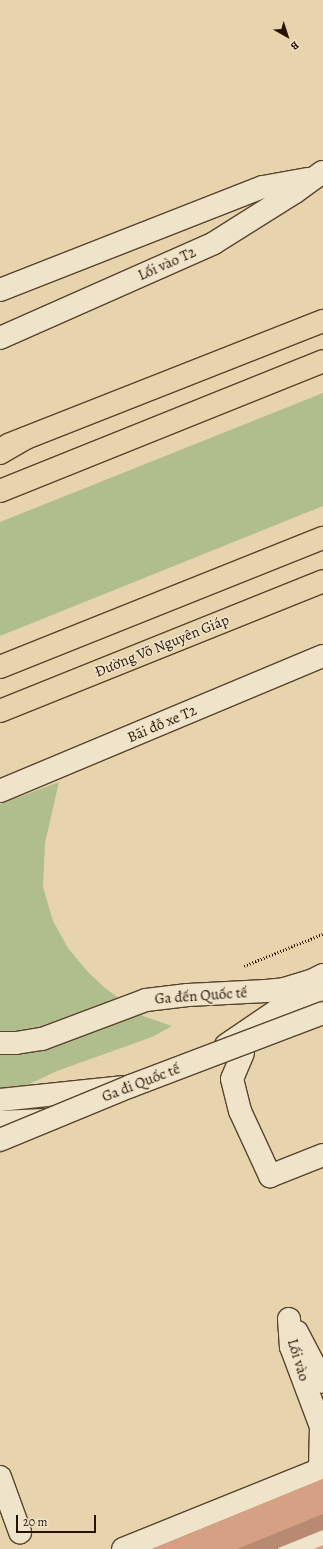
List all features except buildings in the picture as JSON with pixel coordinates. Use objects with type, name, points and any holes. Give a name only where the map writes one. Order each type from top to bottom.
[{"type":"main road","points":[[0,448],[323,321]]},
{"type":"main road","points":[[0,491],[323,361]]},
{"type":"main road","points":[[0,453],[26,438]]},
{"type":"main road","points":[[0,667],[323,538]]},
{"type":"main road","name":"Đường Võ Nguyên Giáp","points":[[0,711],[323,581]]},
{"type":"lane","points":[[0,290],[263,187],[319,174]]},
{"type":"lane","name":"Lối vào T2","points":[[0,338],[214,244],[319,174]]},
{"type":"lane","name":"Bãi đỗ xe T2","points":[[0,791],[323,656]]},
{"type":"lane","points":[[0,1150],[76,1118],[142,1087],[256,1025],[320,984]]},
{"type":"lane","name":"Ga đi Quốc tế","points":[[276,1035],[320,984]]},
{"type":"lane","name":"Ga đến Quốc tế","points":[[0,1043],[16,1043],[42,1039],[146,1000],[188,995],[266,991],[320,984]]},
{"type":"lane","name":"Ga đi Quốc tế","points":[[0,1140],[276,1035],[323,1012]]},
{"type":"lane","points":[[0,1100],[142,1087],[323,1024]]},
{"type":"lane","points":[[276,1035],[243,1053],[232,1079],[240,1111],[270,1176],[323,1155]]},
{"type":"lane","points":[[0,1122],[76,1118]]},
{"type":"lane","name":"Lối vào","points":[[322,1467],[321,1426],[291,1347],[289,1319],[304,1343],[323,1382]]},
{"type":"lane","points":[[123,1549],[322,1467]]},
{"type":"lane","points":[[0,1477],[20,1532]]},
{"type":"lane","points":[[289,1549],[323,1536]]},
{"type":"path","points":[[241,967],[323,934]]},
{"type":"green space","points":[[323,393],[323,506],[0,636],[0,522]]},
{"type":"green space","points":[[59,782],[45,843],[43,887],[53,921],[68,948],[88,972],[105,988],[143,1016],[172,1026],[152,1037],[57,1071],[0,1098],[0,804]]}]
